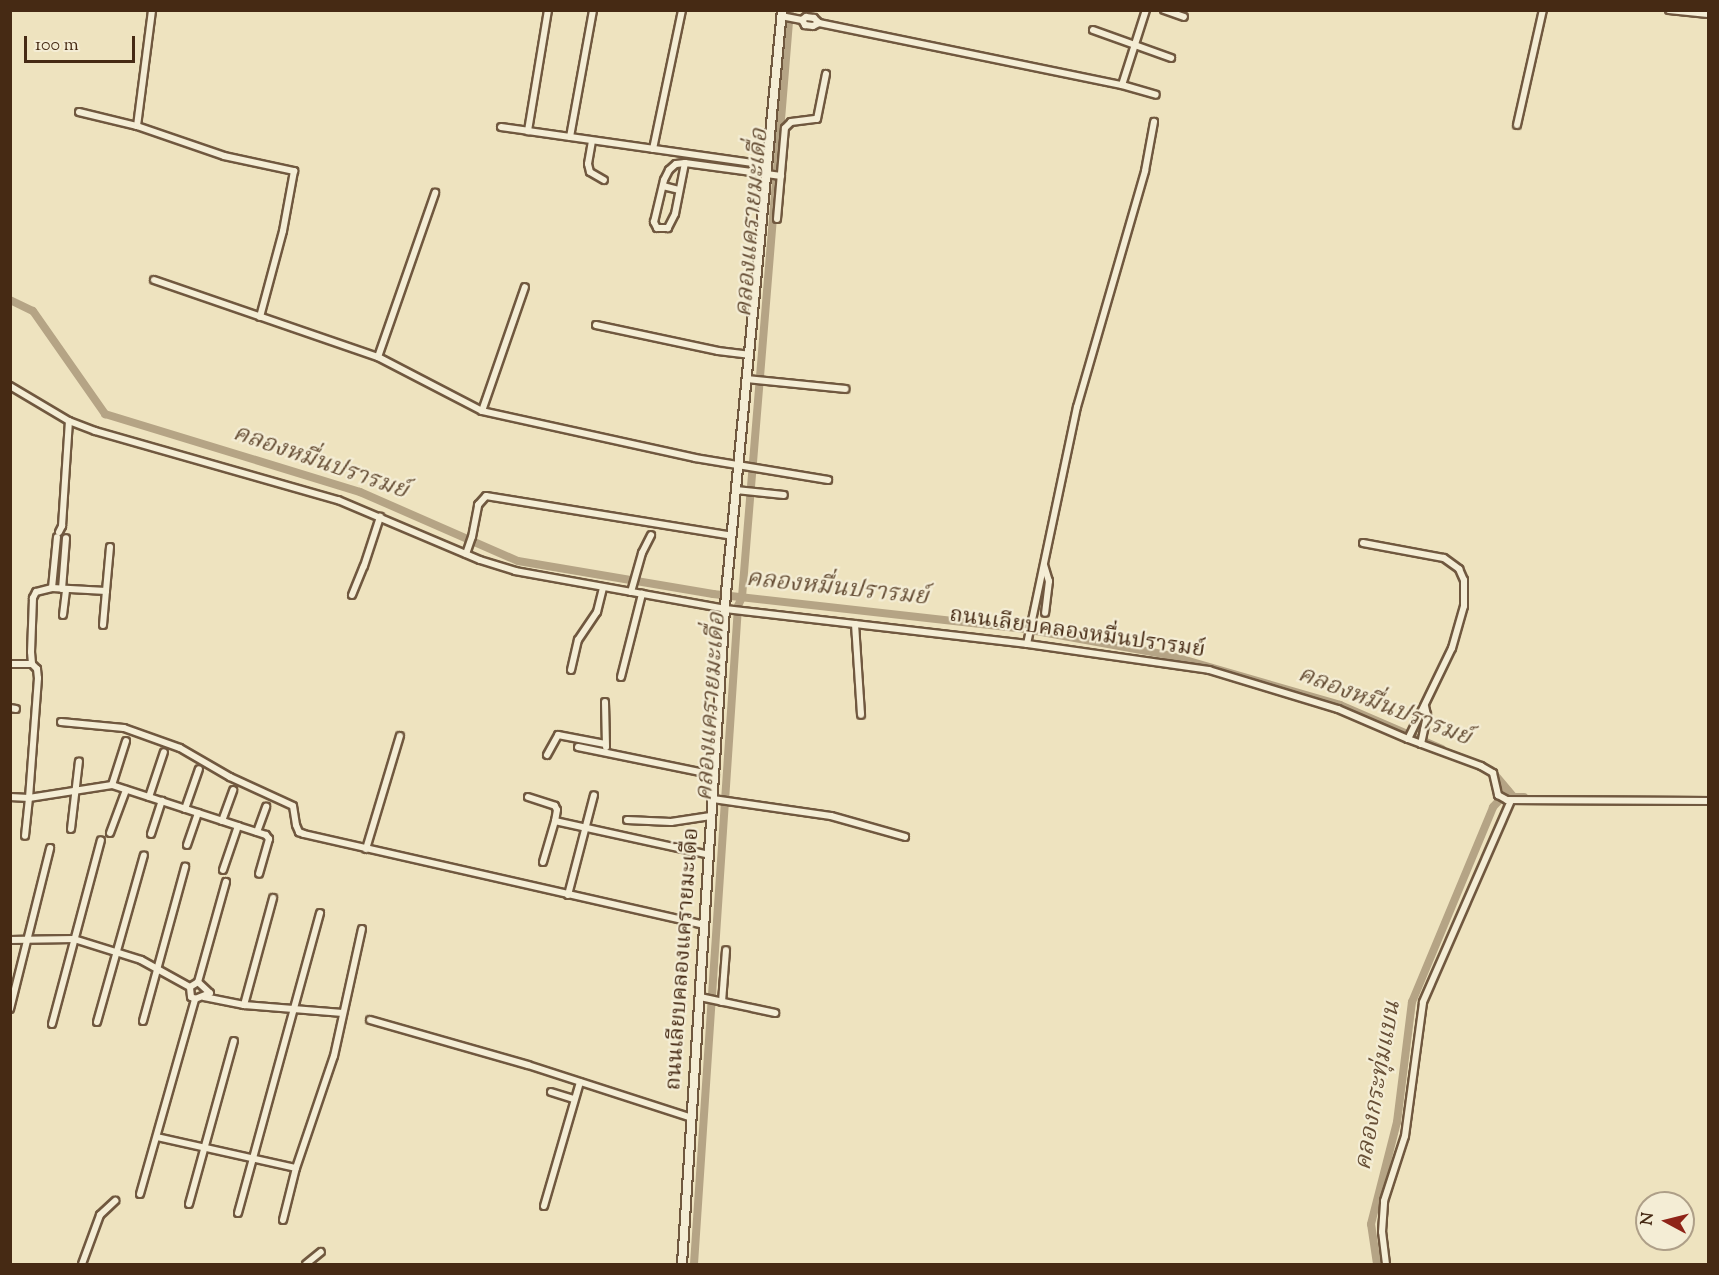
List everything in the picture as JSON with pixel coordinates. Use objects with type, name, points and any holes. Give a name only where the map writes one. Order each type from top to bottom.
[{"type":"street","points":[[137,126],[152,10]]},
{"type":"street","points":[[528,131],[548,10]]},
{"type":"street","points":[[570,137],[593,10]]},
{"type":"street","points":[[653,149],[682,10]]},
{"type":"street","points":[[1122,85],[1146,10]]},
{"type":"street","points":[[1164,10],[1184,17]]},
{"type":"street","points":[[1517,124],[1543,10]]},
{"type":"street","points":[[1669,10],[1708,14]]},
{"type":"street","points":[[785,15],[802,20],[805,25],[813,26],[819,23],[1122,85],[1156,95]]},
{"type":"street","name":"ถนนเลียบคลองแครายมะเดื่อ","points":[[682,1264],[711,816],[720,800],[715,775],[732,536],[746,467],[749,355],[770,175],[767,165],[785,15]]},
{"type":"street","points":[[1093,30],[1171,58]]},
{"type":"street","points":[[777,219],[787,124],[816,119],[826,74]]},
{"type":"street","points":[[79,112],[137,126],[224,156],[294,171],[284,231],[260,317]]},
{"type":"street","points":[[1028,638],[1077,407],[1145,171],[1154,122]]},
{"type":"street","points":[[501,127],[767,165]]},
{"type":"street","points":[[592,141],[590,172],[604,180]]},
{"type":"street","points":[[685,163],[675,214],[668,228],[663,230],[657,228],[654,222],[663,186],[669,170],[676,164],[685,163],[782,176]]},
{"type":"street","points":[[663,186],[680,190]]},
{"type":"street","points":[[378,357],[435,193]]},
{"type":"street","points":[[154,280],[378,357],[482,411],[746,467],[828,480]]},
{"type":"street","points":[[482,411],[525,287]]},
{"type":"street","points":[[596,324],[718,351],[749,355]]},
{"type":"street","points":[[750,380],[845,389]]},
{"type":"street","name":"ถนนเลียบคลองหมื่นปรารมย์","points":[[10,386],[69,421],[113,437],[274,480],[338,500],[466,554],[516,571],[642,594],[728,603],[741,610],[855,624],[1028,638],[1209,670],[1338,709],[1490,770],[1505,799]]},
{"type":"street","points":[[63,615],[62,535],[69,421]]},
{"type":"street","points":[[743,490],[784,495]]},
{"type":"street","points":[[466,554],[478,505],[486,496],[732,536]]},
{"type":"street","points":[[352,595],[380,517]]},
{"type":"street","points":[[52,588],[62,535]]},
{"type":"street","points":[[631,592],[651,535]]},
{"type":"street","points":[[1363,543],[1444,558],[1462,573],[1464,606],[1462,619],[1445,665],[1409,737]]},
{"type":"street","points":[[103,625],[110,547]]},
{"type":"street","points":[[1044,565],[1049,580],[1045,613]]},
{"type":"street","points":[[32,664],[33,598],[36,592],[52,588],[106,591]]},
{"type":"street","points":[[571,670],[578,640],[597,612],[603,588]]},
{"type":"street","points":[[621,677],[642,594]]},
{"type":"street","points":[[855,624],[861,715]]},
{"type":"street","points":[[10,664],[32,664],[37,669],[38,678],[26,836]]},
{"type":"street","points":[[605,702],[607,753]]},
{"type":"street","points":[[1421,742],[1427,715],[1425,706]]},
{"type":"street","points":[[61,722],[124,728],[172,744],[230,777],[293,806],[299,832],[704,925]]},
{"type":"street","points":[[547,755],[558,735],[605,744]]},
{"type":"street","points":[[366,849],[400,736]]},
{"type":"street","points":[[112,785],[126,741]]},
{"type":"street","points":[[578,747],[715,775]]},
{"type":"street","points":[[149,797],[164,752]]},
{"type":"street","points":[[71,830],[79,761]]},
{"type":"street","points":[[185,809],[199,768]]},
{"type":"street","points":[[10,797],[29,798],[112,785],[266,835],[269,839],[259,874]]},
{"type":"street","points":[[110,833],[126,790]]},
{"type":"street","points":[[222,821],[232,790]]},
{"type":"street","points":[[568,895],[594,795]]},
{"type":"street","points":[[528,797],[555,806],[557,810],[543,862]]},
{"type":"street","points":[[1386,1264],[1382,1213],[1387,1188],[1405,1136],[1423,1002],[1505,799],[1708,801]]},
{"type":"street","points":[[720,800],[831,816],[905,837]]},
{"type":"street","points":[[151,834],[162,801]]},
{"type":"street","points":[[257,832],[266,807]]},
{"type":"street","points":[[187,845],[198,813]]},
{"type":"street","points":[[627,820],[671,822],[711,816]]},
{"type":"street","points":[[555,821],[709,855]]},
{"type":"street","points":[[223,870],[238,826]]},
{"type":"street","points":[[52,1024],[101,840]]},
{"type":"street","points":[[10,1009],[50,848]]},
{"type":"street","points":[[97,1022],[144,855]]},
{"type":"street","points":[[143,1021],[185,867]]},
{"type":"street","points":[[190,987],[198,982],[226,882]]},
{"type":"street","points":[[244,1005],[273,898]]},
{"type":"street","points":[[238,1213],[320,913]]},
{"type":"street","points":[[283,1220],[296,1168],[334,1056],[362,929]]},
{"type":"street","points":[[10,940],[74,939],[117,951],[157,968],[190,987]]},
{"type":"street","points":[[722,1002],[726,950]]},
{"type":"street","points":[[195,999],[210,993],[198,982]]},
{"type":"street","points":[[190,987],[191,997],[195,999]]},
{"type":"street","points":[[204,997],[244,1005],[343,1013]]},
{"type":"street","points":[[700,997],[775,1013]]},
{"type":"street","points":[[140,1194],[195,999]]},
{"type":"street","points":[[370,1020],[580,1082],[692,1118]]},
{"type":"street","points":[[189,1204],[234,1041]]},
{"type":"street","points":[[544,1206],[580,1082]]},
{"type":"street","points":[[551,1092],[574,1099]]},
{"type":"street","points":[[157,1137],[296,1168]]},
{"type":"street","points":[[82,1264],[99,1215],[115,1201]]},
{"type":"street","points":[[306,1264],[321,1252]]},
{"type":"waterway","name":"คลองแครายมะเดื่อ","points":[[694,1264],[738,606],[742,597],[790,10]]},
{"type":"waterway","name":"คลองหมื่นปรารมย์","points":[[10,300],[33,311],[105,414],[360,492],[518,561],[713,594],[1025,629],[1168,655],[1340,705],[1442,749]]},
{"type":"waterway","name":"คลองหมื่นปรารมย์","points":[[1491,770],[1514,797],[1524,797]]},
{"type":"waterway","name":"คลองกระทุ่มแบน","points":[[1377,1264],[1371,1224],[1397,1122],[1412,1002],[1493,807],[1508,791]]}]
